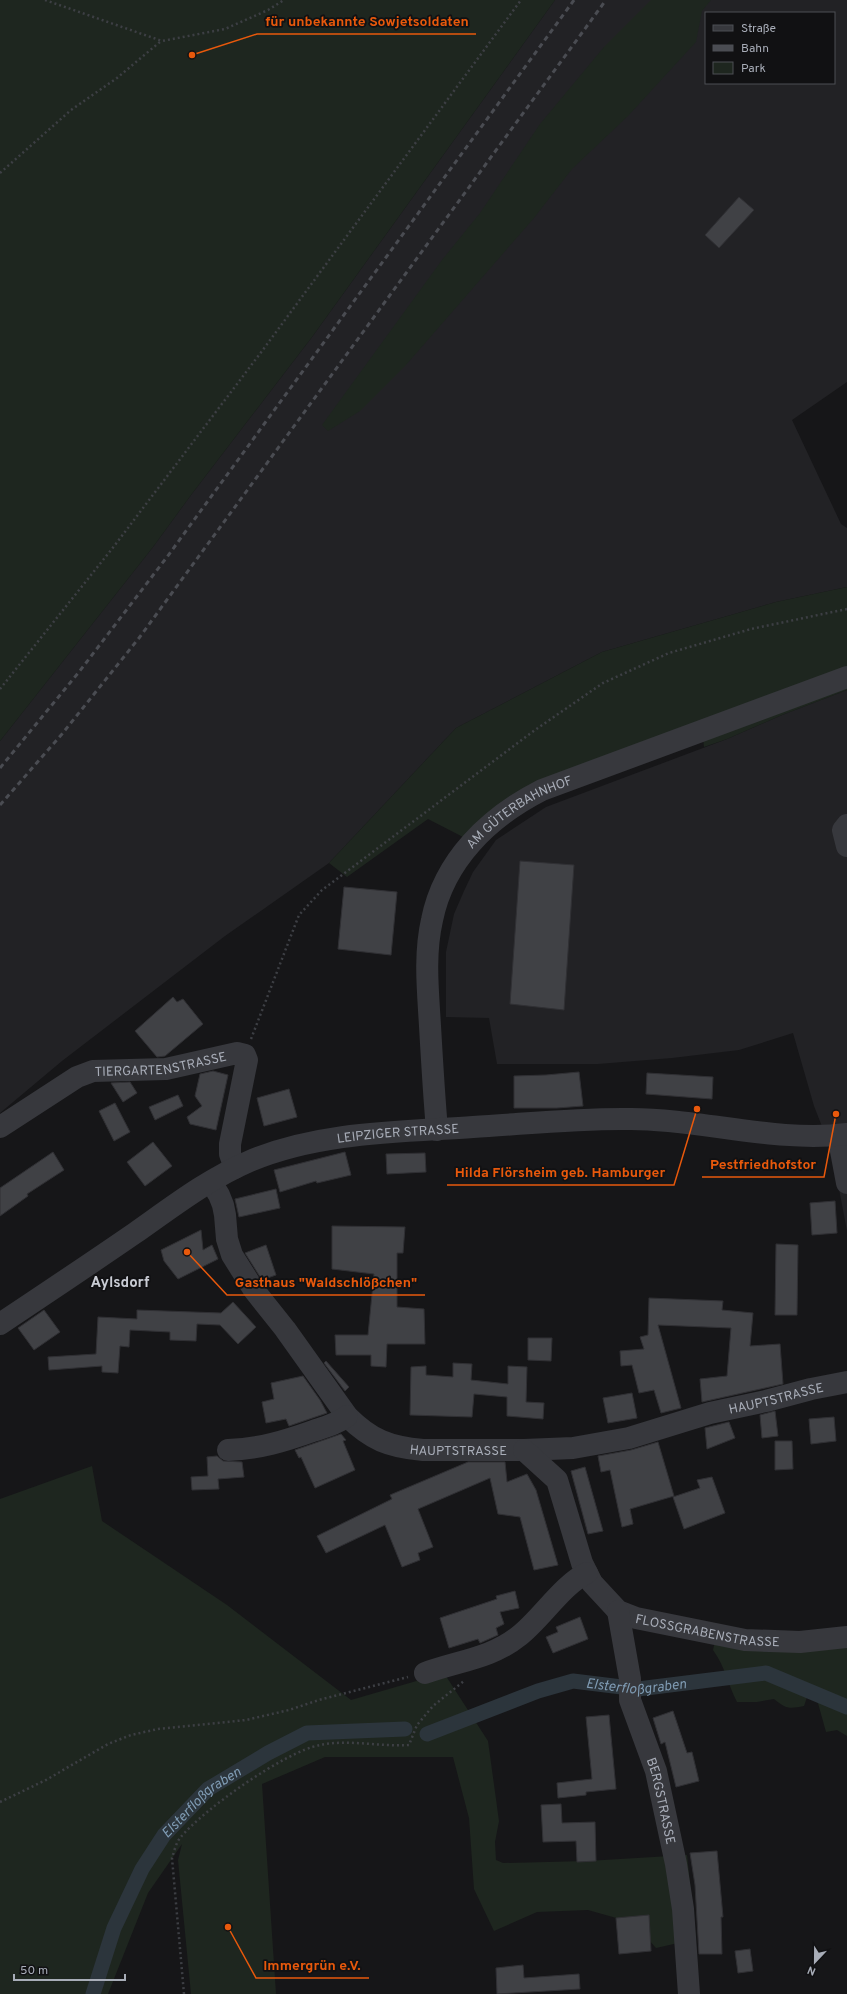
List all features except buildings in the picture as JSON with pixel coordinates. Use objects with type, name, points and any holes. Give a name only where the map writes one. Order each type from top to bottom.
[{"type":"street","name":"AM GÜTERBAHNHOF","points":[[437,1130],[427,984],[429,934],[435,906],[441,892],[454,866],[472,840],[502,814],[542,790],[847,677]]},
{"type":"street","points":[[847,825],[843,830],[847,846]]},
{"type":"street","name":"TIERGARTENSTRASSE","points":[[0,1127],[77,1077],[93,1071],[166,1069],[229,1054],[245,1055],[247,1060],[246,1068],[230,1144],[230,1154],[235,1168]]},
{"type":"street","name":"LEIPZIGER STRASSE","points":[[0,1324],[210,1182],[235,1168],[267,1155],[337,1138],[379,1133],[630,1119],[674,1120],[790,1135],[842,1134]]},
{"type":"street","points":[[842,1134],[847,1183]]},
{"type":"street","name":"HAUPTSTRASSE","points":[[210,1182],[219,1195],[225,1214],[227,1239],[232,1255],[254,1290],[285,1329],[347,1416],[371,1437],[395,1446],[423,1450],[524,1450],[573,1448],[629,1438],[710,1413],[766,1401],[811,1388],[847,1382]]},
{"type":"street","points":[[228,1450],[251,1449],[280,1443],[335,1424],[347,1416]]},
{"type":"street","points":[[557,1480],[559,1470],[573,1448]]},
{"type":"street","points":[[524,1450],[557,1480]]},
{"type":"street","name":"FLOSSGRABENSTRASSE","points":[[557,1480],[582,1563],[600,1593],[618,1611],[636,1618],[745,1640],[800,1642],[847,1637]]},
{"type":"street","points":[[425,1672],[481,1657],[508,1645],[532,1625],[572,1582],[587,1573]]},
{"type":"street","name":"BERGSTRASSE","points":[[618,1611],[630,1689],[656,1771],[671,1837],[683,1909],[689,1994]]},
{"type":"path","points":[[45,0],[162,41]]},
{"type":"path","points":[[0,173],[71,110],[117,78],[162,41],[225,29],[268,10],[284,0]]},
{"type":"path","points":[[0,689],[115,545],[262,351],[521,0]]},
{"type":"path","points":[[245,1055],[299,914],[322,890],[535,730],[603,684],[669,654],[751,629],[847,609]]},
{"type":"path","points":[[0,1802],[46,1780],[108,1744],[131,1735],[158,1729],[246,1720],[289,1710],[319,1700],[425,1672]]},
{"type":"path","points":[[184,1994],[172,1858],[179,1839],[210,1811],[279,1761],[320,1745],[346,1743],[391,1747],[408,1745],[417,1725],[433,1706],[466,1679]]},
{"type":"shaded area","points":[[555,0],[847,0],[847,382],[792,420],[841,524],[847,528],[847,587],[776,602],[602,652],[456,728],[329,863],[225,936],[62,1061],[0,1113],[0,741],[153,547],[312,337]]},
{"type":"shaded area","points":[[847,690],[847,1231],[832,1152],[814,1106],[793,1033],[739,1050],[672,1058],[598,1064],[497,1064],[489,1018],[446,1017],[446,952],[454,914],[473,872],[496,840],[546,807],[727,739],[782,715]]},
{"type":"green space","points":[[0,0],[555,0],[312,337],[153,547],[0,741]]},
{"type":"green space","points":[[651,0],[711,0],[702,11],[696,42],[628,116],[572,169],[534,218],[406,365],[360,411],[328,431],[322,425],[442,260],[480,213],[540,124],[604,47]]},
{"type":"green space","points":[[847,587],[847,690],[704,747],[701,722],[463,837],[428,819],[347,877],[329,863],[456,728],[602,652],[776,602]]},
{"type":"green space","points":[[92,1466],[102,1521],[227,1605],[351,1700],[444,1673],[488,1741],[499,1821],[495,1842],[496,1860],[503,1863],[587,1861],[687,1855],[696,1939],[656,1948],[634,1923],[588,1910],[537,1912],[494,1931],[474,1889],[469,1818],[453,1757],[325,1757],[262,1784],[276,1994],[191,1994],[178,1860],[182,1844],[148,1893],[108,1994],[0,1994],[0,1499]]},
{"type":"green space","points":[[715,1641],[847,1643],[847,1736],[837,1730],[826,1732],[816,1696],[807,1697],[804,1706],[795,1708],[782,1705],[774,1699],[757,1702],[737,1702],[721,1662],[713,1650]]},
{"type":"waterway","name":"Elsterfloßgraben","points":[[427,1734],[538,1691],[573,1681],[638,1689],[766,1673],[847,1707]]},
{"type":"waterway","name":"Elsterfloßgraben","points":[[93,1994],[114,1928],[142,1869],[164,1835],[208,1789],[268,1753],[307,1733],[405,1729]]},
{"type":"railway","points":[[0,768],[79,672],[167,557],[574,0]]},
{"type":"railway","points":[[0,805],[62,734],[139,638],[606,0]]},
{"type":"place","name":"für unbekannte Sowjetsoldaten","points":[[192,55]]},
{"type":"place","name":"Hilda Flörsheim geb. Hamburger","points":[[697,1109]]},
{"type":"place","name":"Pestfriedhofstor","points":[[836,1114]]},
{"type":"place","name":"Gasthaus \"Waldschlößchen\"","points":[[187,1252]]},
{"type":"place","name":"Immergrün e.V.","points":[[228,1927]]},
{"type":"district","name":"Aylsdorf","points":[[120,1282]]}]
